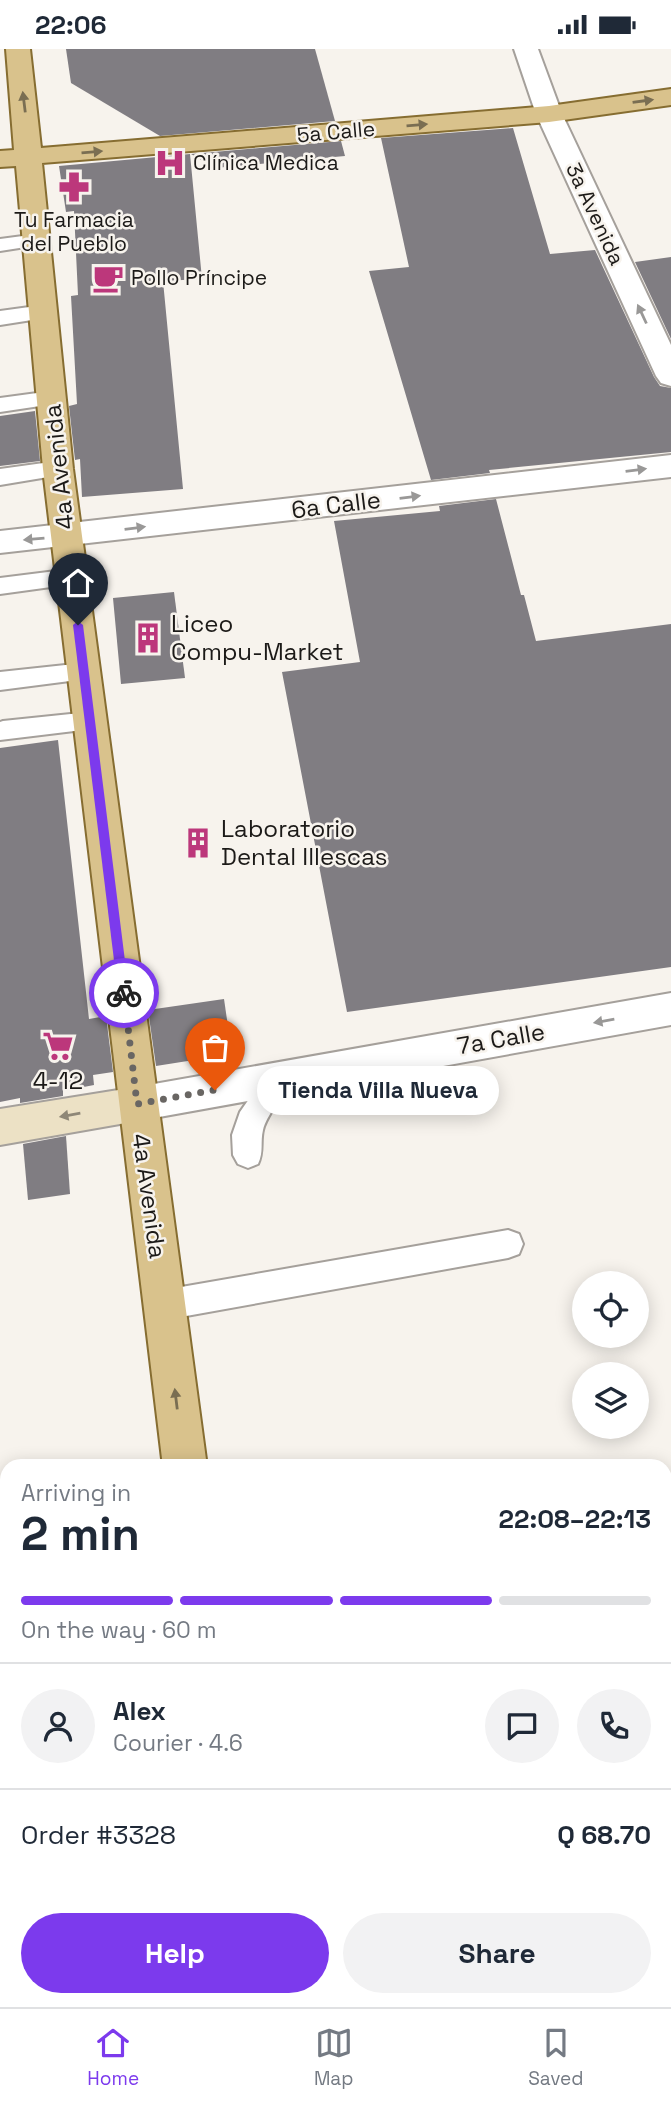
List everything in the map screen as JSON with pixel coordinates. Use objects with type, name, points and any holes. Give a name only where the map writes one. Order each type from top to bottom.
[{"type":"main road","name":"4a Avenida","points":[[18,49],[15,158],[37,240],[58,469],[184,1459]]},
{"type":"main road","name":"5a Calle","points":[[15,158],[549,114],[671,97]]},
{"type":"main road","name":"7a Calle","points":[[0,1127],[137,1104]]},
{"type":"street","name":"3a Avenida","points":[[526,49],[549,114],[671,376]]},
{"type":"street","name":"6a Calle","points":[[0,542],[671,466]]},
{"type":"street","name":"7a Calle","points":[[137,1104],[671,1009]]},
{"type":"lane","points":[[0,245],[37,240]]},
{"type":"lane","points":[[0,317],[44,312]]},
{"type":"lane","points":[[0,405],[52,398]]},
{"type":"lane","points":[[0,477],[58,469]]},
{"type":"lane","points":[[0,586],[72,577]]},
{"type":"lane","points":[[0,681],[84,672]]},
{"type":"lane","points":[[3,731],[90,721]]},
{"type":"lane","points":[[248,1155],[247,1135],[250,1121],[263,1104],[267,1080]]},
{"type":"lane","points":[[164,1305],[508,1244]]},
{"type":"building","points":[[66,49],[315,49],[335,121],[160,136],[71,83]]},
{"type":"building","points":[[513,128],[550,254],[595,250],[654,377],[660,386],[671,388],[671,452],[489,470],[490,473],[431,480],[369,271],[409,267],[381,138]]},
{"type":"building","points":[[341,141],[345,156],[215,168],[191,154]]},
{"type":"building","points":[[190,154],[202,279],[163,281],[183,489],[82,497],[80,459],[75,460],[69,406],[77,404],[71,296],[78,295],[74,211],[66,212],[59,166]]},
{"type":"building","points":[[671,257],[671,339],[635,262]]},
{"type":"building","points":[[35,411],[40,461],[0,466],[0,416]]},
{"type":"building","points":[[496,499],[536,641],[671,624],[671,967],[347,1012],[282,672],[360,662],[334,521],[440,511],[439,506]]},
{"type":"building","name":"Liceo Compu-Market","points":[[174,592],[185,678],[121,684],[113,598]]},
{"type":"building","points":[[58,740],[89,1019],[106,1016],[113,1072],[93,1075],[94,1085],[63,1091],[63,1096],[20,1103],[20,1098],[0,1102],[0,748]]},
{"type":"building","points":[[224,999],[232,1054],[156,1066],[148,1010]]},
{"type":"building","points":[[66,1136],[70,1194],[28,1200],[23,1144]]},
{"type":"way so far","points":[[124,993],[137,1104],[215,1090]]},
{"type":"place","name":"Clínica Medica","points":[[170,163]]},
{"type":"place","name":"Tu Farmacia del Pueblo","points":[[74,187]]},
{"type":"place","name":"Pollo Príncipe","points":[[108,278]]},
{"type":"place","name":"Liceo Compu-Market","points":[[148,638]]},
{"type":"place","name":"Laboratorio Dental Illescas","points":[[198,843]]},
{"type":"place","name":"4-12","points":[[58,1046]]},
{"type":"place","name":"Tienda Villa Nueva","points":[[215,1090]]},
{"type":"route","points":[[78,625],[124,993]]}]
